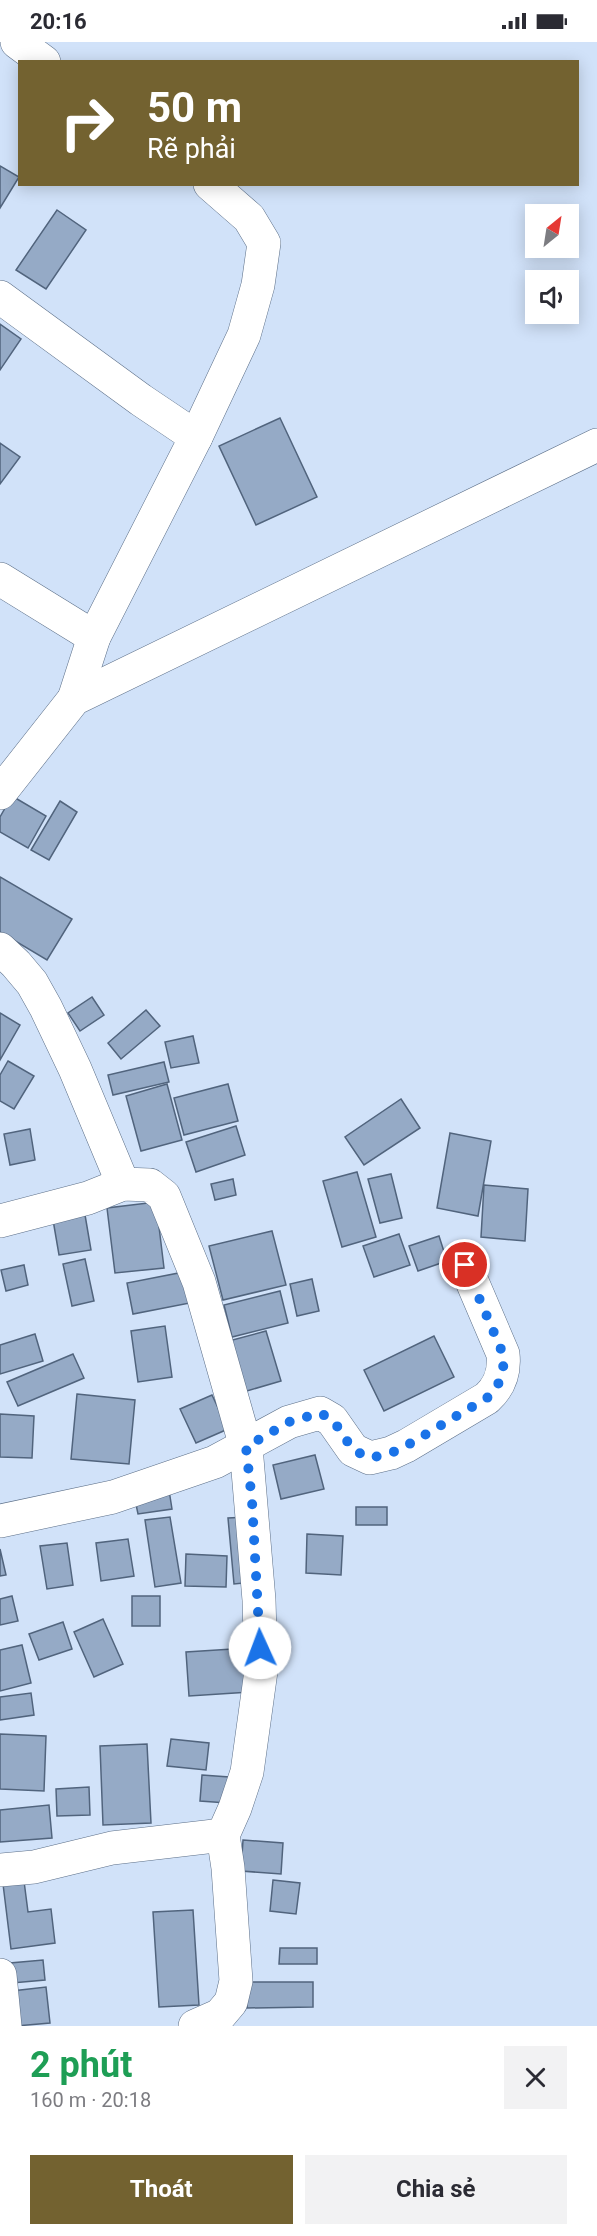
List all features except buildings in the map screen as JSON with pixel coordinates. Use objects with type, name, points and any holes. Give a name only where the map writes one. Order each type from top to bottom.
[{"type":"street","points":[[17,42],[41,60]]},
{"type":"street","points":[[0,792],[74,699],[94,637],[196,437],[244,335],[258,285],[264,243],[249,218],[212,186]]},
{"type":"street","points":[[0,297],[141,400],[196,437]]},
{"type":"street","points":[[74,699],[597,446]]},
{"type":"street","points":[[0,579],[94,637]]},
{"type":"street","points":[[0,949],[32,983],[46,1008],[75,1069],[123,1184]]},
{"type":"street","points":[[0,1221],[88,1198],[123,1184],[150,1185],[164,1196],[199,1282],[246,1447],[259,1600],[261,1671],[247,1772],[223,1835],[228,1868],[236,1981],[231,2002],[220,2016],[195,2026]]},
{"type":"street","points":[[0,1521],[113,1497],[215,1462],[289,1422],[320,1413],[333,1420],[353,1450],[370,1458],[391,1453],[406,1446],[487,1398],[495,1391],[502,1377],[503,1354],[465,1265]]},
{"type":"street","points":[[0,1870],[33,1867],[112,1848],[223,1835]]},
{"type":"street","points":[[0,1976],[5,2026]]},
{"type":"route","points":[[260,1648],[259,1600],[246,1447],[289,1422],[320,1413],[333,1420],[353,1450],[370,1458],[391,1453],[406,1446],[487,1398],[495,1391],[502,1377],[503,1354],[465,1265]]}]
